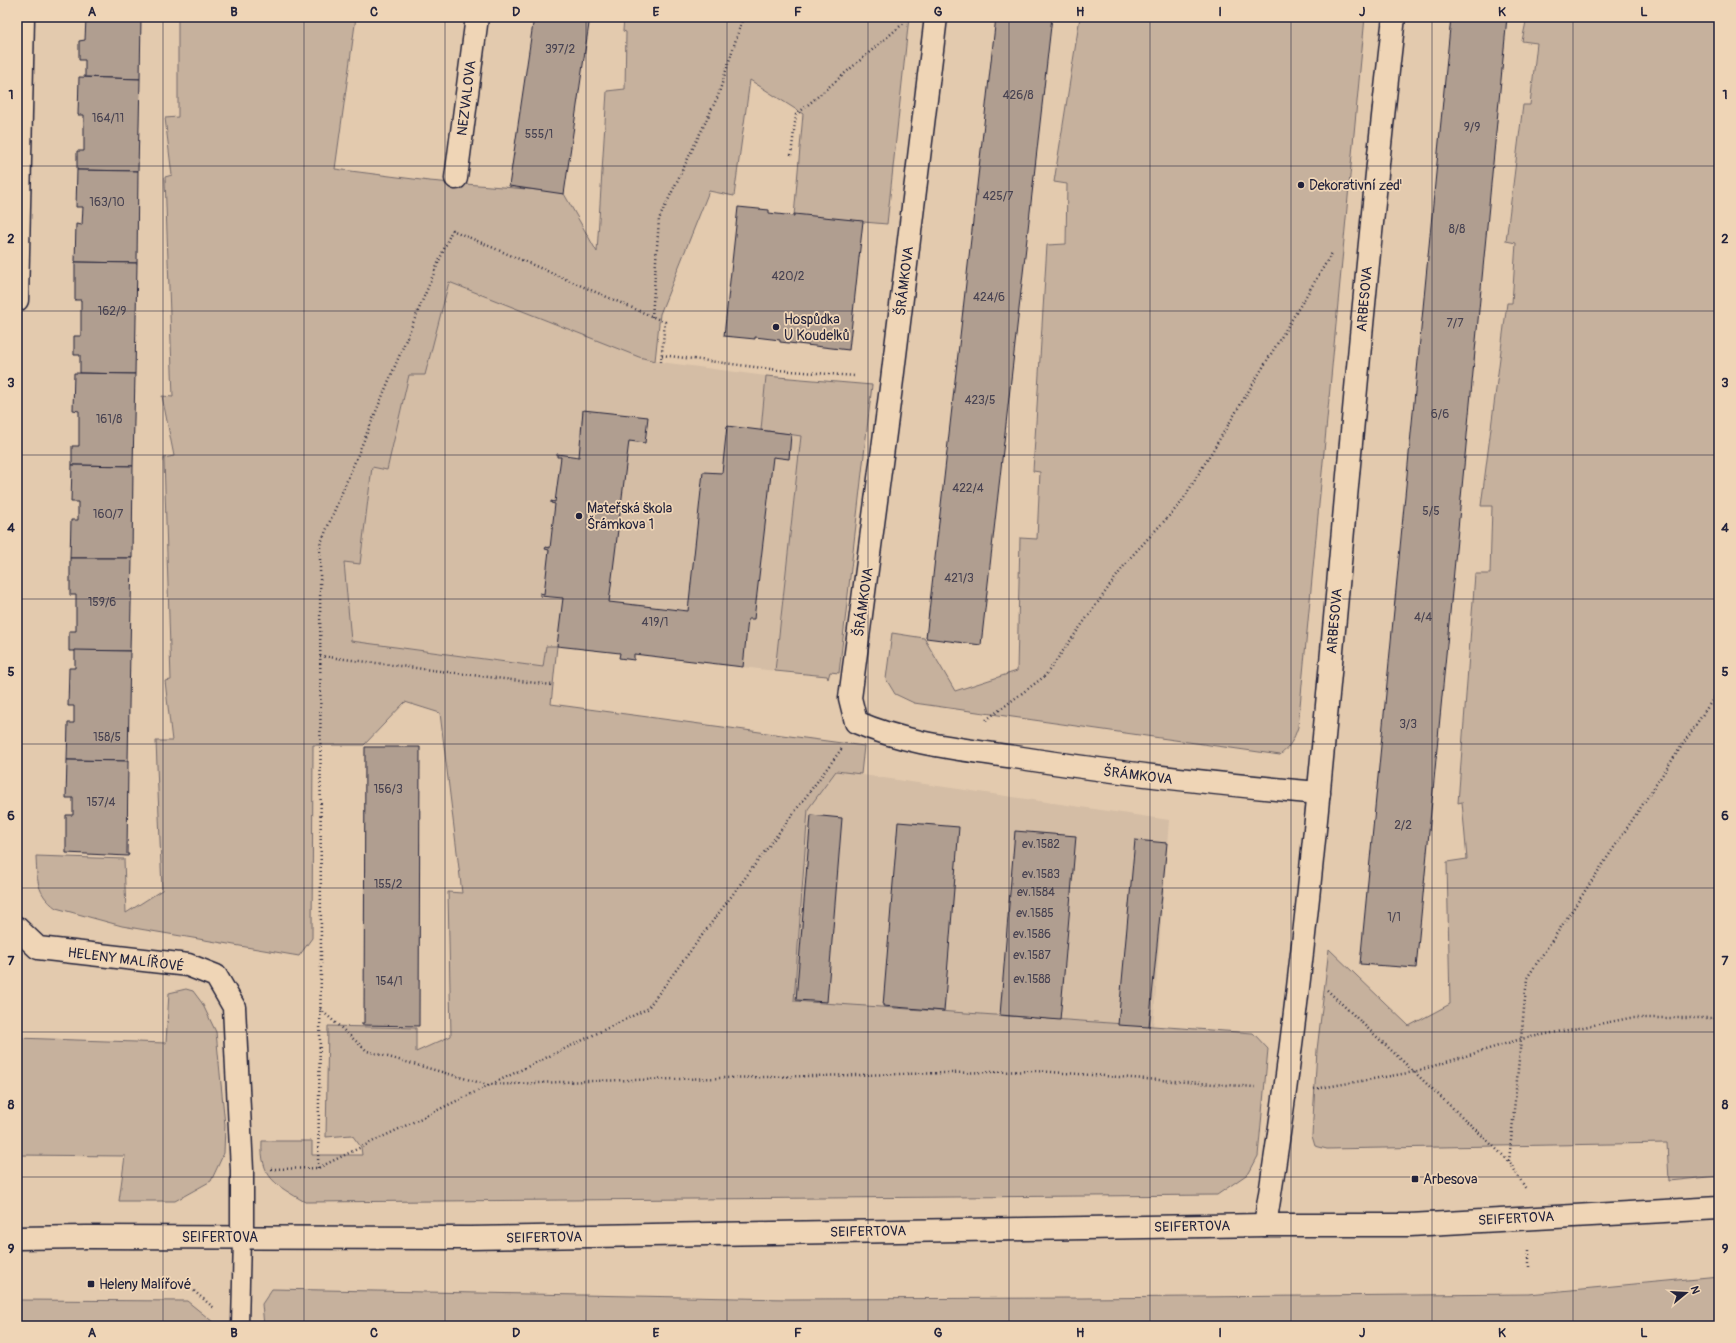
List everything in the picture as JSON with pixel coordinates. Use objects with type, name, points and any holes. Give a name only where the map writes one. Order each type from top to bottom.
[{"type":"street","points":[[17,300],[23,17]]},
{"type":"street","name":"NEZVALOVA","points":[[456,178],[477,17]]},
{"type":"street","name":"ŠRÁMKOVA","points":[[936,17],[892,380],[850,698],[856,722],[878,732],[938,746],[1114,772],[1218,784],[1318,793]]},
{"type":"street","name":"ARBESOVA","points":[[1265,1225],[1276,1161],[1300,966],[1318,793],[1376,169],[1394,17]]},
{"type":"street","name":"HELENY MALÍŘOVÉ","points":[[17,928],[38,948],[188,965],[216,976],[234,1007],[242,1170],[242,1237]]},
{"type":"street","name":"SEIFERTOVA","points":[[17,1238],[470,1238],[1265,1225],[1410,1225],[1719,1208]]},
{"type":"lane","points":[[240,1326],[242,1237]]},
{"type":"path","points":[[652,317],[659,219],[718,96],[743,17]]},
{"type":"path","points":[[791,155],[796,115],[911,17]]},
{"type":"path","points":[[318,1168],[320,1008],[320,545],[452,230],[665,322],[661,362]]},
{"type":"path","points":[[986,720],[1045,676],[1130,559],[1181,503],[1332,253]]},
{"type":"path","points":[[662,355],[778,370],[855,376]]},
{"type":"path","points":[[320,656],[552,685]]},
{"type":"path","points":[[1322,986],[1509,1161],[1527,978],[1719,690]]},
{"type":"path","points":[[265,1170],[318,1168],[647,1009],[840,753],[856,722]]},
{"type":"path","points":[[320,1008],[367,1051],[488,1085],[618,1080],[1037,1071],[1304,1091],[1414,1072],[1521,1039],[1630,1018],[1719,1018]]},
{"type":"shaded area","points":[[178,17],[356,17],[335,169],[429,181],[563,192],[597,252],[607,91],[625,89],[626,32],[623,31],[624,17],[909,17],[887,224],[794,216],[803,114],[750,80],[734,196],[709,191],[660,314],[655,361],[639,357],[449,282],[425,375],[409,375],[387,470],[372,467],[360,564],[344,562],[351,641],[543,667],[546,646],[557,646],[551,704],[864,746],[861,774],[836,771],[808,809],[794,1001],[1253,1033],[1268,1049],[1258,1156],[1249,1173],[1217,1195],[305,1202],[278,1185],[272,1179],[264,1164],[262,1141],[312,1141],[312,1155],[362,1155],[361,1147],[352,1135],[326,1137],[328,1026],[416,1028],[416,1052],[451,1036],[448,892],[462,893],[440,713],[405,702],[364,745],[313,745],[312,938],[299,956],[122,926],[56,908],[49,903],[39,885],[37,878],[36,856],[124,859],[126,913],[162,890],[156,741],[172,741],[165,681],[171,680],[164,458],[174,456],[162,396],[173,397],[165,177],[172,175],[165,118],[178,117]]},
{"type":"shaded area","points":[[1080,17],[1365,17],[1298,727],[1291,742],[1280,755],[914,703],[895,694],[886,679],[892,633],[924,638],[955,691],[1017,671],[1020,538],[1037,539],[1040,472],[1033,471],[1047,245],[1066,244],[1067,184],[1054,182]]},
{"type":"shaded area","points":[[1527,17],[1719,17],[1719,1176],[1669,1181],[1667,1143],[1327,1149],[1315,1146],[1312,1136],[1317,1050],[1329,949],[1409,1026],[1450,1004],[1447,862],[1467,859],[1462,802],[1458,803],[1475,574],[1490,574],[1492,506],[1481,506],[1507,303],[1512,303],[1516,243],[1506,241],[1523,105],[1530,105],[1537,43],[1522,41]]},
{"type":"shaded area","name":"Mateřská škola Šrámkova 1","points":[[449,281],[639,357],[661,362],[766,376],[761,430],[801,436],[775,671],[634,654],[634,660],[619,658],[620,653],[547,646],[543,667],[351,641],[344,562],[360,564],[372,467],[387,470],[409,375],[425,375]]},
{"type":"shaded area","points":[[766,376],[872,385],[839,673],[830,672],[828,679],[827,676],[775,671],[801,436],[761,430]]},
{"type":"shaded area","points":[[836,771],[1169,820],[1153,1027],[794,1001],[808,809]]},
{"type":"shaded area","points":[[186,989],[193,991],[202,1003],[216,1032],[225,1125],[224,1153],[211,1181],[175,1201],[119,1201],[125,1156],[17,1155],[17,1038],[166,1043],[169,993]]},
{"type":"shaded area","points":[[1719,1276],[1719,1326],[264,1326],[262,1304],[272,1289],[787,1299],[1529,1294]]},
{"type":"shaded area","points":[[17,1300],[187,1301],[218,1326],[17,1326]]},
{"type":"building","points":[[86,17],[141,17],[140,79],[85,77],[85,60],[79,60],[79,41],[85,40]]},
{"type":"building","points":[[534,17],[590,17],[564,194],[509,186]]},
{"type":"building","points":[[996,17],[1052,17],[981,645],[926,638]]},
{"type":"building","points":[[1451,17],[1507,17],[1416,968],[1360,964]]},
{"type":"building","points":[[79,77],[140,79],[138,171],[77,170],[77,151],[84,151],[84,115],[78,115]]},
{"type":"building","points":[[77,170],[138,171],[137,263],[75,262],[76,224],[82,225],[83,207],[76,207]]},
{"type":"building","points":[[738,207],[769,210],[769,213],[794,216],[794,214],[863,221],[849,350],[780,342],[780,340],[755,337],[755,339],[724,336]]},
{"type":"building","points":[[75,262],[137,263],[135,374],[80,373],[80,355],[74,355],[74,336],[81,336],[81,300],[75,300]]},
{"type":"building","points":[[74,373],[135,374],[133,466],[72,465],[72,446],[79,446],[79,411],[73,410]]},
{"type":"building","points":[[583,410],[648,417],[645,443],[629,441],[609,602],[688,611],[703,472],[722,473],[727,426],[791,434],[789,459],[773,457],[754,619],[748,619],[743,667],[634,654],[634,660],[619,658],[620,653],[557,646],[563,598],[540,596],[540,593],[544,594],[549,550],[545,549],[546,547],[550,548],[555,504],[551,503],[551,501],[555,502],[561,457],[557,457],[557,454],[579,457]]},
{"type":"building","points":[[72,465],[133,466],[132,558],[70,558],[71,520],[78,520],[78,502],[71,502]]},
{"type":"building","points":[[70,558],[132,558],[130,651],[69,651],[69,631],[76,631],[76,595],[70,595]]},
{"type":"building","points":[[75,650],[130,651],[128,761],[67,760],[68,723],[74,723],[74,706],[68,706],[69,668],[75,668]]},
{"type":"building","points":[[365,747],[420,747],[419,1026],[362,1025],[362,1023],[364,1023]]},
{"type":"building","points":[[67,760],[128,761],[128,856],[66,853],[66,815],[73,815],[73,798],[66,798]]},
{"type":"building","points":[[811,815],[842,818],[827,1002],[796,1000]]},
{"type":"building","points":[[898,822],[959,827],[944,1011],[883,1006]]},
{"type":"building","points":[[1015,831],[1076,836],[1060,1020],[1000,1015]]},
{"type":"building","points":[[1135,840],[1167,843],[1149,1027],[1118,1025]]},
{"type":"place","name":"Dekorativní zeď","points":[[1301,185]]},
{"type":"place","name":"Hospůdka U Koudelků","points":[[776,327]]},
{"type":"place","name":"Mateřská škola Šrámkova 1","points":[[579,516]]},
{"type":"place","name":"Arbesova","points":[[1415,1179]]},
{"type":"place","name":"Heleny Malířové","points":[[91,1284]]}]
